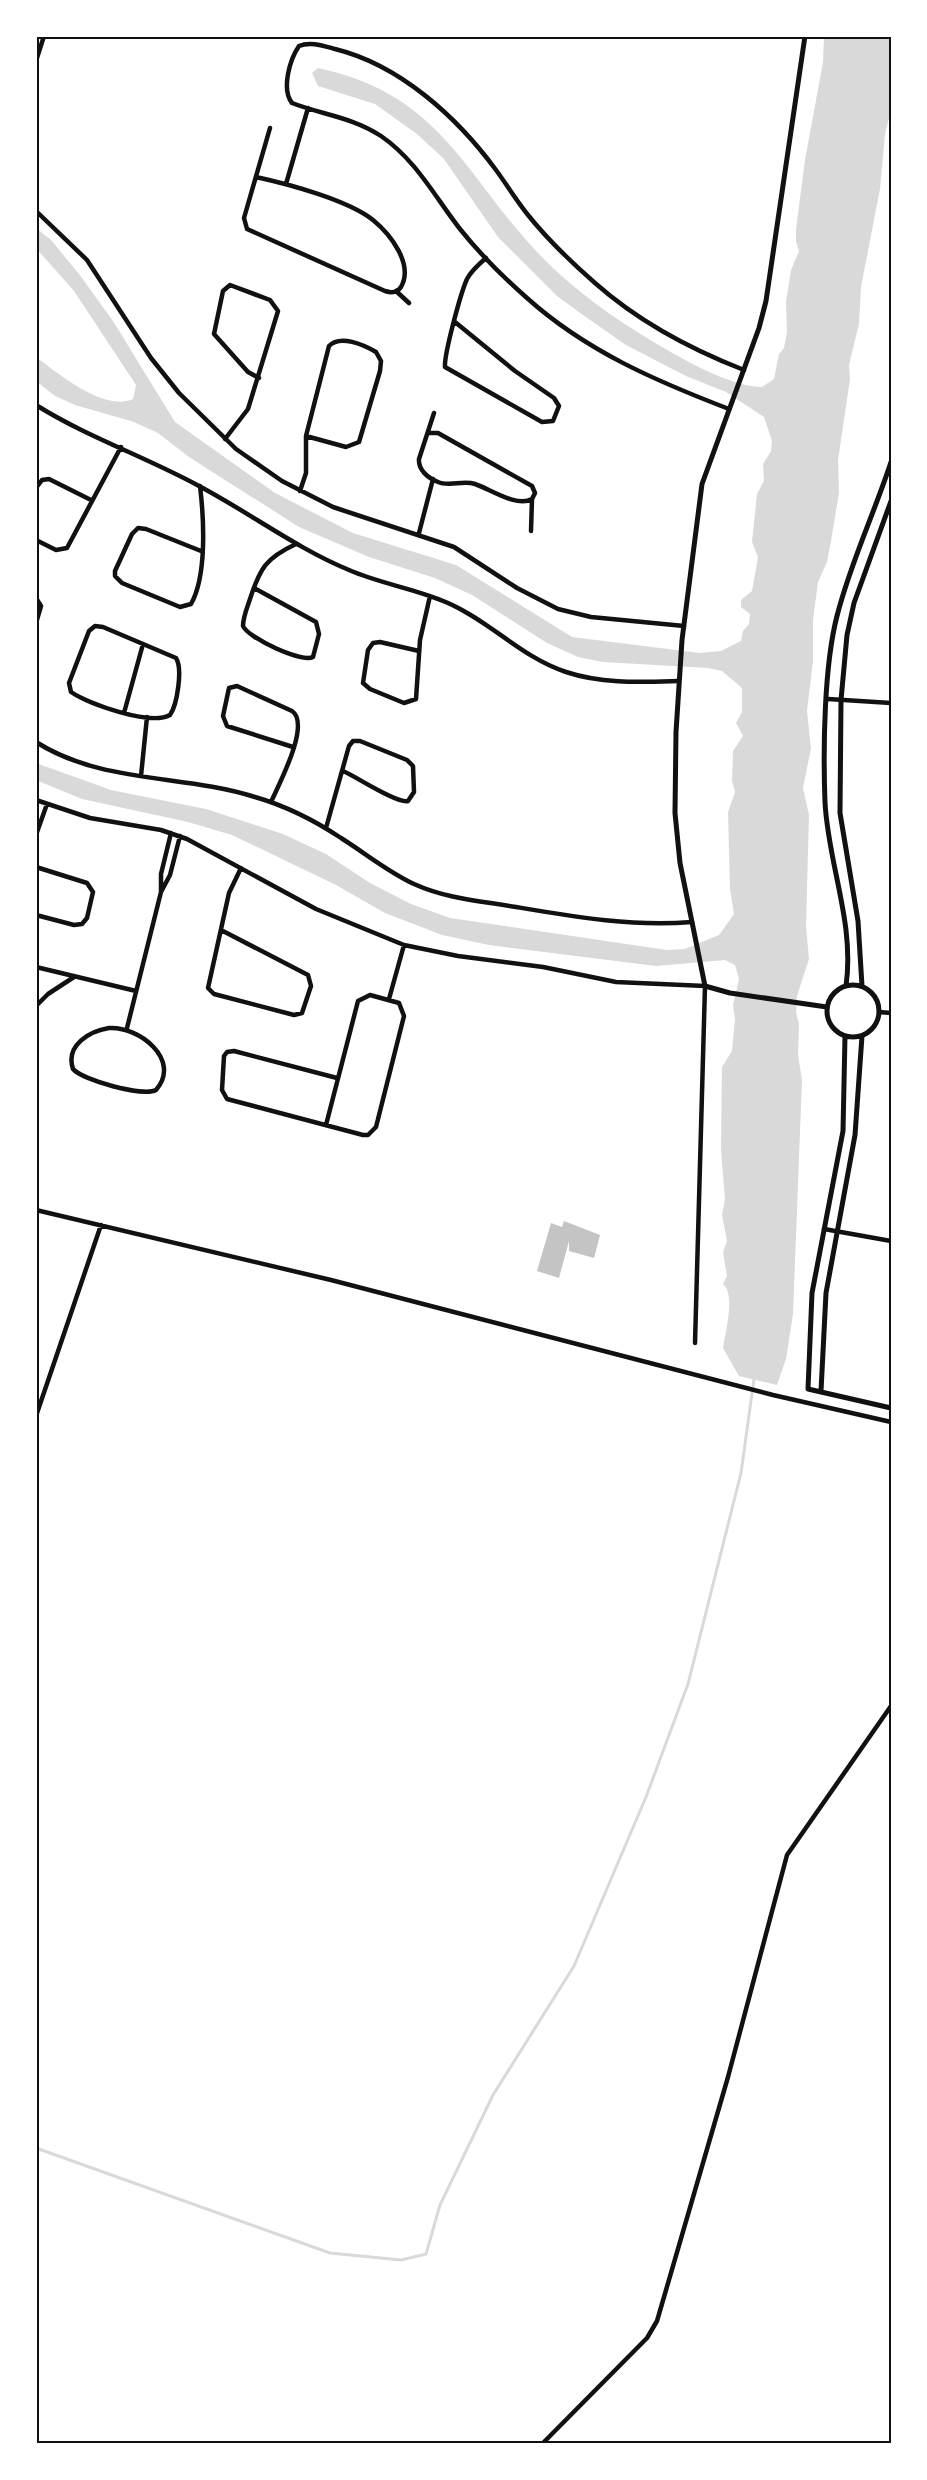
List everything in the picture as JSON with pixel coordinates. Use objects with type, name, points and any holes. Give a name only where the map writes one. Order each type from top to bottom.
[{"type":"street","points":[[36,60],[44,36]]},
{"type":"street","points":[[695,1343],[705,986],[678,847],[675,813],[678,681],[702,484],[766,301],[805,36]]},
{"type":"street","points":[[730,407],[659,382],[593,346],[536,306],[486,258],[399,152],[359,124],[292,103],[287,93],[292,62],[301,45],[342,51],[385,69],[419,91],[453,121],[489,162],[540,229],[596,284],[633,313],[672,337],[743,372]]},
{"type":"street","points":[[286,184],[309,108]]},
{"type":"street","points":[[270,128],[244,218],[247,229],[385,291],[396,291],[409,303]]},
{"type":"street","points":[[256,177],[286,184],[356,210],[378,225],[404,260],[405,275],[396,291]]},
{"type":"street","points":[[36,211],[87,260],[165,376],[225,439],[265,470],[300,491],[345,511],[419,533],[461,551],[517,588],[558,609],[591,617],[684,626]]},
{"type":"street","points":[[455,322],[515,371],[554,398],[559,406],[553,421],[542,422],[447,370],[445,364],[455,322],[468,278],[486,258]]},
{"type":"street","points":[[225,439],[245,414],[259,378],[278,315],[277,307],[270,300],[230,285],[224,291],[213,334],[248,372],[259,378]]},
{"type":"street","points":[[300,491],[306,473],[306,436],[331,343],[341,340],[376,352],[381,361],[381,371],[359,442],[346,447],[306,436]]},
{"type":"street","points":[[36,405],[200,486],[296,543],[353,572],[430,596],[471,614],[522,652],[566,672],[602,680],[678,681]]},
{"type":"street","points":[[434,413],[430,433],[424,438],[418,462],[420,469],[441,483],[474,483],[522,502],[532,499]]},
{"type":"street","points":[[430,433],[438,433],[530,484],[534,489],[531,531]]},
{"type":"street","points":[[36,540],[56,550],[66,548],[121,447]]},
{"type":"street","points":[[846,986],[847,934],[826,814],[828,699],[833,636],[840,602],[890,471],[891,462]]},
{"type":"street","points":[[36,488],[42,480],[49,479],[91,500]]},
{"type":"street","points":[[419,533],[433,479]]},
{"type":"street","points":[[200,486],[201,551],[194,599],[186,608],[122,583],[115,576],[115,571],[132,534],[138,528],[146,529],[201,551]]},
{"type":"street","points":[[862,986],[858,921],[840,813],[841,700],[847,635],[854,603],[891,501]]},
{"type":"street","points":[[254,588],[316,622],[320,631],[313,657],[302,659],[246,633],[243,623],[254,588],[264,565],[296,543]]},
{"type":"street","points":[[419,651],[380,642],[373,643],[368,650],[363,683],[370,689],[404,703],[414,702],[417,696],[419,651],[430,596]]},
{"type":"street","points":[[36,598],[41,606],[36,623]]},
{"type":"street","points":[[101,626],[143,644],[173,656],[179,664],[171,714],[165,718],[124,713],[73,694],[69,683],[93,627],[101,626]]},
{"type":"street","points":[[124,713],[143,644]]},
{"type":"street","points":[[271,802],[293,747],[300,724],[294,712],[237,686],[229,688],[223,716],[227,726],[293,747]]},
{"type":"street","points":[[828,699],[891,703]]},
{"type":"street","points":[[141,776],[147,717]]},
{"type":"street","points":[[326,828],[350,744],[358,740],[410,762],[415,771],[413,796],[408,801],[399,802],[374,785],[343,771]]},
{"type":"street","points":[[36,742],[88,766],[207,785],[271,802],[326,828],[398,876],[447,896],[601,921],[650,924],[692,922]]},
{"type":"street","points":[[36,800],[90,818],[180,836],[210,849],[240,868],[326,914],[404,945],[458,956],[543,967],[616,982],[705,986],[730,993],[827,1007]]},
{"type":"street","points":[[36,836],[47,804]]},
{"type":"street","points":[[162,892],[161,874],[171,833]]},
{"type":"street","points":[[127,1028],[162,892],[170,875],[180,836]]},
{"type":"street","points":[[36,867],[87,883],[93,892],[87,918],[82,924],[74,925],[36,915]]},
{"type":"street","points":[[221,930],[306,973],[311,986],[305,1010],[294,1015],[211,993],[208,982],[230,890],[240,868]]},
{"type":"street","points":[[389,999],[404,945]]},
{"type":"street","points":[[36,967],[136,991]]},
{"type":"street","points":[[36,1006],[48,993],[75,977]]},
{"type":"street","points":[[846,986],[862,986],[875,996],[879,1012],[874,1027],[862,1036],[845,1036],[831,1025],[827,1007],[835,993],[846,986]]},
{"type":"street","points":[[326,1125],[358,1001],[366,995],[399,1003],[404,1013],[375,1130],[366,1135],[326,1125],[227,1100],[222,1090],[224,1056],[226,1052],[234,1051],[337,1078]]},
{"type":"street","points":[[879,1012],[891,1013]]},
{"type":"street","points":[[127,1028],[147,1040],[160,1060],[162,1078],[159,1086],[152,1092],[142,1092],[82,1076],[72,1066],[72,1054],[83,1038],[102,1029],[127,1028]]},
{"type":"street","points":[[808,1403],[812,1293],[843,1131],[845,1036]]},
{"type":"street","points":[[821,1391],[825,1305],[855,1135],[862,1036]]},
{"type":"street","points":[[36,1210],[331,1280],[773,1395],[891,1422]]},
{"type":"street","points":[[36,1416],[101,1225]]},
{"type":"street","points":[[824,1229],[891,1242]]},
{"type":"street","points":[[808,1389],[891,1408]]},
{"type":"street","points":[[542,2444],[647,2338],[657,2320],[728,2077],[787,1855],[891,1706]]},
{"type":"shaded area","points":[[824,36],[891,36],[891,110],[885,134],[880,189],[861,287],[859,324],[849,365],[850,379],[838,460],[839,493],[827,562],[818,582],[813,620],[813,661],[807,711],[811,748],[803,788],[809,815],[806,926],[809,959],[797,996],[796,1012],[799,1024],[798,1055],[802,1080],[793,1314],[786,1359],[777,1385],[739,1376],[723,1348],[729,1297],[723,1284],[727,1276],[723,1252],[727,1241],[722,1215],[725,1199],[721,1150],[722,1067],[732,1051],[735,1019],[733,1005],[739,979],[735,965],[725,960],[656,966],[489,945],[442,935],[385,913],[336,885],[232,835],[188,822],[82,799],[36,780],[36,763],[111,790],[206,809],[283,834],[326,854],[370,883],[411,904],[450,918],[667,950],[685,949],[719,935],[734,914],[730,889],[728,812],[735,792],[732,781],[733,751],[743,736],[736,723],[742,712],[742,688],[722,671],[708,668],[603,662],[578,657],[547,643],[472,595],[435,578],[369,557],[299,527],[189,457],[158,433],[134,422],[75,405],[55,396],[36,381],[36,357],[82,389],[109,400],[121,402],[133,399],[136,385],[74,291],[36,248],[36,228],[51,240],[113,321],[175,422],[275,493],[353,533],[456,565],[572,637],[700,653],[721,651],[741,641],[743,631],[749,624],[750,614],[741,607],[741,600],[752,591],[758,557],[752,542],[757,494],[764,481],[763,464],[771,451],[772,441],[764,417],[726,392],[686,376],[626,345],[557,296],[498,237],[444,159],[417,134],[375,104],[318,86],[312,73],[318,68],[363,81],[398,100],[428,123],[453,149],[525,238],[554,269],[581,292],[624,323],[690,363],[739,383],[762,387],[774,379],[779,354],[784,348],[787,332],[786,302],[791,270],[799,251],[796,229],[805,160],[823,62]]},
{"type":"building","points":[[564,1221],[600,1235],[594,1258],[569,1251],[569,1241],[559,1278],[537,1271],[551,1223],[562,1227]]},
{"type":"waterway","points":[[36,2148],[330,2253],[401,2260],[426,2254],[440,2205],[493,2095],[574,1966],[646,1797],[688,1684],[741,1473],[754,1379]]}]
